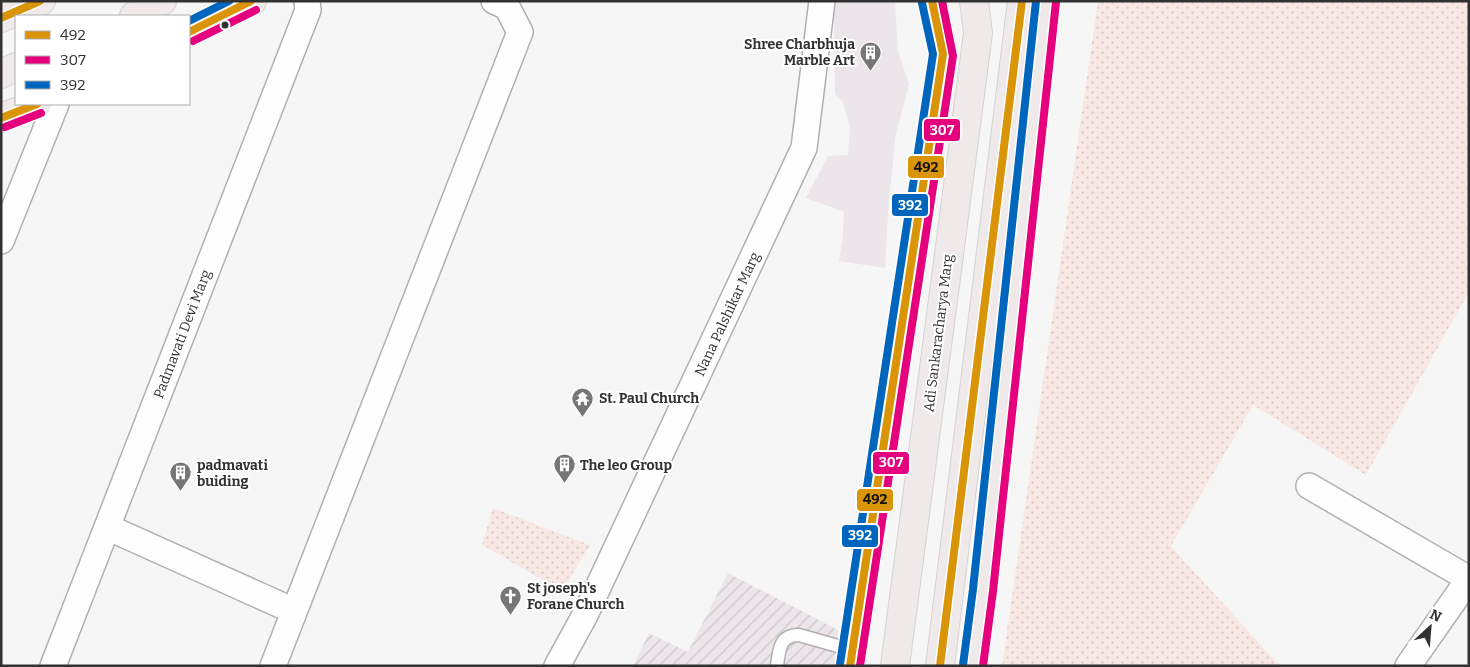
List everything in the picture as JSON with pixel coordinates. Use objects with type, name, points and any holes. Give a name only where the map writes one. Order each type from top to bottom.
[{"type":"main road","points":[[1,18],[41,1]]},
{"type":"main road","points":[[136,15],[162,1]]},
{"type":"main road","points":[[190,32],[252,1]]},
{"type":"main road","points":[[851,658],[943,54],[932,1]]},
{"type":"main road","name":"Adi Sankaracharya Marg","points":[[895,666],[978,34],[974,1]]},
{"type":"main road","points":[[940,666],[1022,1]]},
{"type":"main road","points":[[973,666],[983,590],[1046,1]]},
{"type":"main road","points":[[1,74],[15,67]]},
{"type":"main road","points":[[1,118],[34,105]]},
{"type":"street","name":"Padmavati Devi Marg","points":[[53,666],[308,10],[307,1]]},
{"type":"street","points":[[273,666],[520,32],[507,8],[494,1]]},
{"type":"street","name":"Nana Palshikar Marg","points":[[557,666],[585,615],[804,148],[822,1]]},
{"type":"street","points":[[1,241],[56,105]]},
{"type":"street","points":[[1309,486],[1469,579],[1408,666]]},
{"type":"street","points":[[107,527],[294,611]]},
{"type":"lane","points":[[777,666],[782,643],[786,637],[792,635],[799,635],[851,658]]},
{"type":"shaded area","points":[[834,1],[895,1],[898,51],[909,84],[896,134],[889,199],[885,268],[839,261],[844,212],[806,198],[828,156],[848,155],[850,129],[843,102],[835,94]]},
{"type":"shaded area","points":[[1098,1],[1469,1],[1469,292],[1366,475],[1253,405],[1171,546],[1280,666],[1002,666]]},
{"type":"shaded area","points":[[493,508],[590,545],[562,591],[482,545]]},
{"type":"shaded area","points":[[728,573],[838,630],[834,666],[633,666],[649,633],[688,652]]},
{"type":"transit line","name":"492","points":[[1,18],[40,1]]},
{"type":"transit line","name":"392","points":[[190,20],[229,1]]},
{"type":"transit line","name":"492","points":[[190,32],[251,1]]},
{"type":"transit line","name":"492","points":[[850,666],[943,54],[932,1]]},
{"type":"transit line","name":"307","points":[[860,666],[953,56],[942,1]]},
{"type":"transit line","name":"492","points":[[940,666],[1022,1]]},
{"type":"transit line","name":"392","points":[[963,665],[973,589],[1036,1]]},
{"type":"transit line","name":"307","points":[[983,666],[993,591],[1056,2]]},
{"type":"transit line","name":"392","points":[[840,664],[933,54],[922,3]]},
{"type":"transit line","name":"307","points":[[193,41],[256,10]]},
{"type":"transit line","name":"492","points":[[1,118],[34,105]]},
{"type":"transit line","name":"307","points":[[5,127],[41,113]]},
{"type":"place","name":"Shree Charbhuja Marble Art","points":[[871,71]]},
{"type":"place","name":"St. Paul Church","points":[[583,417]]},
{"type":"place","name":"The leo Group","points":[[564,484]]},
{"type":"place","name":"padmavati buiding","points":[[181,492]]},
{"type":"place","name":"St joseph's Forane Church","points":[[511,615]]}]
